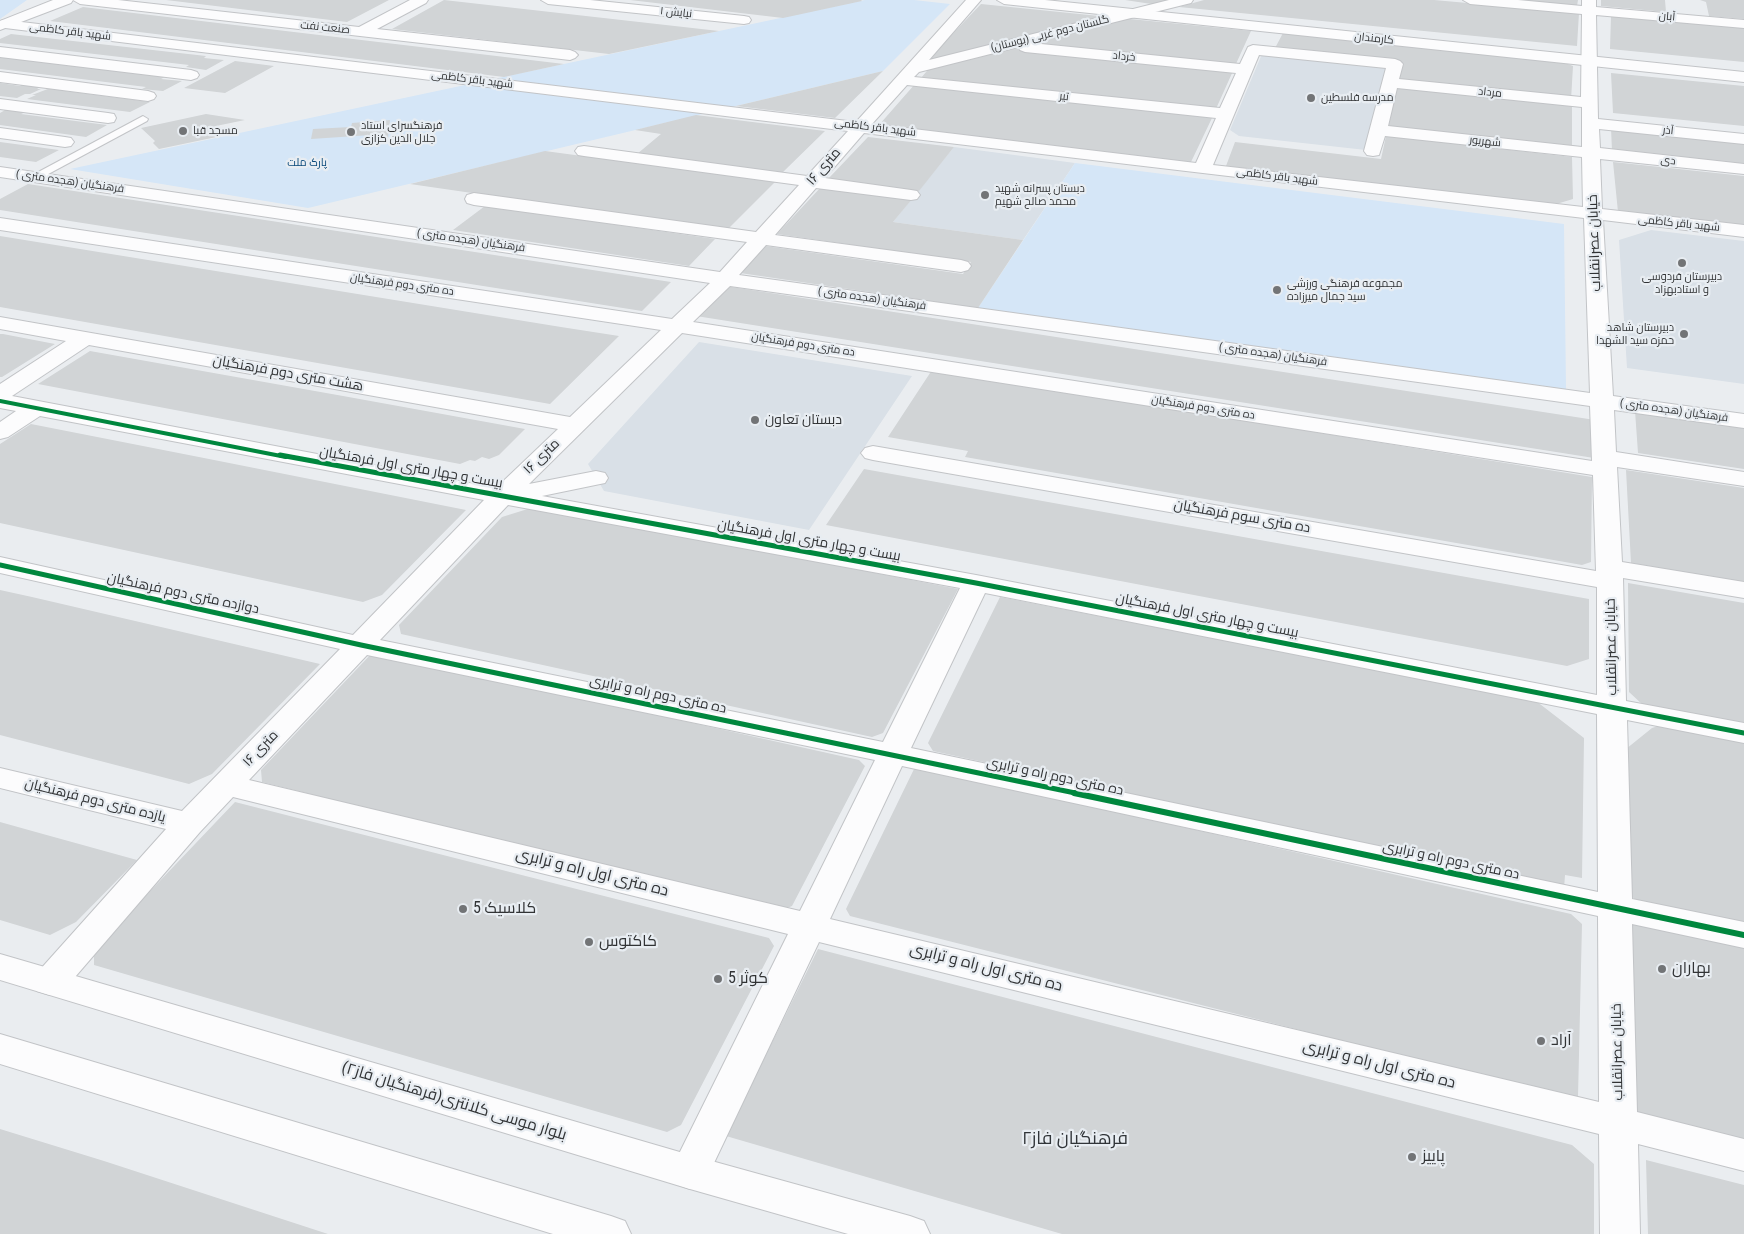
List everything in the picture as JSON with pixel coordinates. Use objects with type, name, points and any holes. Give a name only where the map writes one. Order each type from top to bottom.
[{"type":"street","points":[[3,25],[47,4],[66,0]]},
{"type":"street","name":"صنعت نفت","points":[[80,0],[570,55]]},
{"type":"street","points":[[360,32],[421,0]]},
{"type":"street","name":"نیایش ۱","points":[[548,0],[744,20]]},
{"type":"street","name":"۱۶ متری","points":[[50,982],[189,824],[502,496],[725,278],[974,0]]},
{"type":"street","name":"کارمندان","points":[[1004,0],[1264,27],[1589,56],[1744,67]]},
{"type":"street","name":"کارمندان","points":[[1077,0],[1589,56],[1744,77]]},
{"type":"street","name":"گلستان دوم غربی (بوستان)","points":[[908,74],[1004,45],[1186,0]]},
{"type":"street","name":"آبان","points":[[1470,0],[1589,5],[1744,24]]},
{"type":"street","name":"خیابان عصرانقلاب","points":[[1589,5],[1593,215],[1610,574],[1620,1234]]},
{"type":"street","name":"شهید باقر کاظمی","points":[[3,25],[1744,232]]},
{"type":"street","points":[[1202,168],[1264,27]]},
{"type":"street","name":"خرداد","points":[[1004,45],[1245,69]]},
{"type":"street","points":[[1254,50],[1395,64],[1373,151]]},
{"type":"street","points":[[0,52],[191,75]]},
{"type":"street","name":"تیر","points":[[908,74],[1226,114]]},
{"type":"street","points":[[0,77],[148,96]]},
{"type":"street","name":"مرداد","points":[[1390,83],[1591,113]]},
{"type":"street","points":[[1,105],[108,118]]},
{"type":"street","name":"آذر","points":[[1591,113],[1744,139]]},
{"type":"street","name":"شهریور","points":[[1378,130],[1591,154]]},
{"type":"street","points":[[0,133],[65,142]]},
{"type":"street","points":[[584,151],[911,195]]},
{"type":"street","name":"دی","points":[[1591,154],[1744,169]]},
{"type":"street","name":"فرهنگیان (هجده متری )","points":[[3,174],[35,177],[725,278],[1744,421]]},
{"type":"street","points":[[474,199],[961,266]]},
{"type":"street","name":"ده متری دوم فرهنگیان","points":[[0,224],[1605,464],[1744,479]]},
{"type":"street","name":"هشت متری دوم فرهنگیان","points":[[0,323],[576,425]]},
{"type":"street","points":[[0,394],[85,338]]},
{"type":"street","name":"بیست و چهار متری اول فرهنگیان","points":[[0,401],[502,496],[976,582],[1744,733]]},
{"type":"street","points":[[0,432],[36,408]]},
{"type":"street","name":"ده متری سوم فرهنگیان","points":[[873,452],[1610,574],[1744,590]]},
{"type":"street","points":[[502,496],[596,478]]},
{"type":"street","name":"دوازده متری دوم فرهنگیان","points":[[0,565],[361,645]]},
{"type":"street","points":[[690,1172],[976,582]]},
{"type":"street","name":"ده متری دوم راه و ترابری","points":[[361,645],[892,754],[1744,935]]},
{"type":"street","name":"یازده متری دوم فرهنگیان","points":[[0,778],[189,824]]},
{"type":"street","name":"ده متری اول راه و ترابری","points":[[227,785],[809,925],[1744,1155]]},
{"type":"street","name":"بلوار موسی کلانتری(فرهنگیان فاز۲)","points":[[0,967],[690,1172],[910,1234]]},
{"type":"street","points":[[0,1049],[611,1234]]},
{"type":"lane","points":[[35,177],[143,119]]},
{"type":"shaded area","name":"مدرسه فلسطین","points":[[1262,54],[1387,67],[1366,150],[1239,136],[1230,130]]},
{"type":"shaded area","name":"دبستان پسرانه شهید محمد صالح شهیم","points":[[954,147],[1075,163],[1023,240],[893,222]]},
{"type":"shaded area","points":[[1651,230],[1744,241],[1744,384],[1627,368],[1619,240]]},
{"type":"shaded area","name":"دبستان تعاون","points":[[699,342],[912,376],[809,530],[604,491],[588,464]]},
{"type":"green space","points":[[0,0],[27,0],[0,19]]},
{"type":"green space","name":"پارک ملت","points":[[865,0],[914,0],[950,4],[883,71],[308,208],[70,169]]},
{"type":"green space","name":"مجموعه فرهنگی ورزشی سید جمال میرزاده","points":[[1075,163],[1564,224],[1566,389],[978,308]]},
{"type":"building","points":[[166,0],[389,0],[347,22]]},
{"type":"building","points":[[444,0],[719,31],[609,54],[392,29]]},
{"type":"building","points":[[630,0],[861,0],[862,1],[783,18]]},
{"type":"building","points":[[1125,0],[1173,0],[1158,5]]},
{"type":"building","points":[[1204,0],[1434,0],[1579,13],[1577,46],[1179,7]]},
{"type":"building","points":[[1525,0],[1578,0],[1577,6]]},
{"type":"building","points":[[1601,0],[1665,0],[1666,12],[1601,6]]},
{"type":"building","points":[[1700,0],[1744,0],[1744,19],[1709,16],[1706,2]]},
{"type":"building","points":[[981,4],[1109,17],[924,64]]},
{"type":"building","points":[[83,7],[564,64],[504,77],[50,21]]},
{"type":"building","points":[[1611,16],[1744,28],[1744,62],[1610,49]]},
{"type":"building","points":[[1120,18],[1251,31],[1235,66],[1025,44]]},
{"type":"building","points":[[1283,33],[1557,60],[1573,66],[1571,100],[1398,82],[1404,63],[1274,50]]},
{"type":"building","points":[[11,34],[206,56],[204,58],[224,60],[206,70],[186,67],[189,65],[0,43],[0,39]]},
{"type":"building","points":[[1002,47],[1233,71],[1215,111],[921,78],[931,66]]},
{"type":"building","points":[[0,57],[165,77],[161,79],[182,81],[163,91],[142,89],[146,87],[0,69]]},
{"type":"building","points":[[235,61],[274,66],[225,93],[184,88]]},
{"type":"building","points":[[883,71],[835,118],[736,106]]},
{"type":"building","points":[[1611,73],[1744,86],[1744,126],[1613,113]]},
{"type":"building","points":[[0,83],[20,86],[25,83],[43,85],[37,89],[41,89],[17,98],[0,96]]},
{"type":"building","points":[[915,84],[1212,118],[1191,162],[879,125]]},
{"type":"building","points":[[53,87],[71,89],[66,91],[150,102],[130,112],[27,99],[36,95],[32,95]]},
{"type":"building","points":[[1397,87],[1572,106],[1572,149],[1388,128]]},
{"type":"building","points":[[7,109],[26,112],[21,114],[107,125],[86,137],[0,125],[0,113]]},
{"type":"building","name":"مسجد قبا","points":[[206,114],[245,120],[216,126],[226,135],[159,149],[153,143],[155,141],[141,128]]},
{"type":"building","points":[[696,115],[825,131],[782,173],[637,154],[661,134],[635,130]]},
{"type":"building","name":"فرهنگسرای استاد جلال الدین کزازی","points":[[390,120],[388,138],[371,139],[371,135],[311,139],[313,129],[351,127],[352,123]]},
{"type":"building","points":[[1611,128],[1744,143],[1744,165],[1612,151]]},
{"type":"building","points":[[1386,136],[1572,157],[1573,199],[1553,205],[1226,166],[1235,142],[1381,159]]},
{"type":"building","points":[[868,137],[954,147],[919,191],[828,179]]},
{"type":"building","points":[[0,142],[59,150],[36,162],[0,157]]},
{"type":"building","points":[[545,151],[775,182],[727,230],[410,184]]},
{"type":"building","points":[[1613,162],[1744,176],[1744,227],[1618,212]]},
{"type":"building","points":[[28,184],[671,282],[642,311],[0,210],[0,199]]},
{"type":"building","points":[[822,186],[913,198],[893,222],[1023,240],[978,308],[740,273],[765,246],[963,274],[971,262],[777,234]]},
{"type":"building","points":[[485,206],[715,239],[689,266],[453,230]]},
{"type":"building","points":[[0,236],[619,336],[550,404],[0,307]]},
{"type":"building","points":[[725,286],[1595,420],[1594,458],[696,316]]},
{"type":"building","points":[[0,334],[3,334],[55,344],[0,377]]},
{"type":"building","points":[[90,351],[525,429],[499,455],[489,459],[482,457],[475,461],[470,460],[460,464],[38,384]]},
{"type":"building","points":[[932,370],[1592,477],[1591,562],[1582,565],[965,457],[968,451],[888,437]]},
{"type":"building","points":[[1635,411],[1744,427],[1744,469],[1638,453]]},
{"type":"building","points":[[31,424],[466,510],[382,595],[363,602],[0,523],[0,444]]},
{"type":"building","points":[[864,469],[1589,599],[1589,659],[1567,666],[826,525]]},
{"type":"building","points":[[1626,470],[1744,488],[1744,582],[1631,563]]},
{"type":"building","points":[[534,507],[958,589],[883,733],[872,737],[401,634],[399,625],[502,517]]},
{"type":"building","points":[[1628,583],[1744,603],[1744,724],[1643,705],[1629,692]]},
{"type":"building","points":[[0,590],[320,664],[212,774],[189,784],[0,735]]},
{"type":"building","points":[[1000,597],[1536,701],[1584,738],[1582,878],[1565,875],[1564,889],[933,751],[928,743]]},
{"type":"building","points":[[373,652],[859,760],[865,766],[792,906],[780,911],[262,782],[261,770]]},
{"type":"building","points":[[1664,724],[1744,740],[1744,926],[1639,903],[1628,893],[1626,749],[1652,728]]},
{"type":"building","points":[[915,767],[1571,914],[1582,924],[1578,1097],[1572,1099],[850,916],[846,909]]},
{"type":"building","points":[[235,802],[769,938],[774,946],[681,1125],[667,1132],[94,965],[94,950]]},
{"type":"building","points":[[0,822],[137,860],[76,922],[50,935],[0,920]]},
{"type":"building","points":[[1627,915],[1744,941],[1744,1143],[1644,1119],[1630,1103]]},
{"type":"building","points":[[818,949],[1572,1145],[1594,1164],[1594,1234],[1062,1234],[726,1136]]},
{"type":"building","points":[[0,1129],[104,1161],[328,1234],[0,1234]]},
{"type":"building","points":[[1646,1160],[1744,1185],[1744,1234],[1648,1234]]},
{"type":"cycle path","points":[[0,401],[267,453],[976,583],[1744,733]]},
{"type":"cycle path","points":[[0,565],[361,645],[892,754],[1744,935]]},
{"type":"place","name":"مدرسه فلسطین","points":[[1311,98]]},
{"type":"place","name":"مسجد قبا","points":[[183,131]]},
{"type":"place","name":"فرهنگسرای استاد جلال الدین کزازی","points":[[351,132]]},
{"type":"place","name":"دبستان پسرانه شهید محمد صالح شهیم","points":[[985,195]]},
{"type":"place","name":"دبیرستان فردوسی و استادبهزاد","points":[[1682,263]]},
{"type":"place","name":"مجموعه فرهنگی ورزشی سید جمال میرزاده","points":[[1277,290]]},
{"type":"place","name":"دبیرستان شاهد حمزه سید الشهدا","points":[[1684,334]]},
{"type":"place","name":"دبستان تعاون","points":[[755,420]]},
{"type":"place","name":"کلاسیک 5","points":[[463,909]]},
{"type":"place","name":"کاکتوس","points":[[589,942]]},
{"type":"place","name":"بهاران","points":[[1662,969]]},
{"type":"place","name":"کوثر 5","points":[[718,979]]},
{"type":"place","name":"آراد","points":[[1541,1041]]},
{"type":"place","name":"پاییز","points":[[1412,1157]]},
{"type":"district","name":"فرهنگیان فاز۲","points":[[1075,1139]]}]
